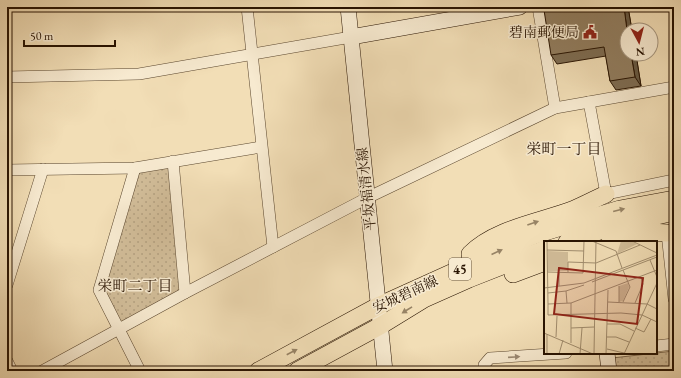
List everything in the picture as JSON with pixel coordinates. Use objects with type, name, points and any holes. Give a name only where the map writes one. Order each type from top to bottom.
[{"type":"main road","name":"平坂福清水線","points":[[348,7],[385,371]]},
{"type":"main road","points":[[351,37],[520,7]]},
{"type":"main road","points":[[544,262],[493,281],[472,270],[470,254],[478,246],[493,237],[573,209],[606,194]]},
{"type":"main road","name":"安城碧南線","points":[[297,371],[380,326],[472,270],[534,235],[620,209],[674,199]]},
{"type":"main road","points":[[570,241],[618,225],[674,212]]},
{"type":"main road","points":[[614,241],[651,232],[671,232]]},
{"type":"main road","name":"安城碧南線","points":[[258,371],[378,306],[472,270],[544,249]]},
{"type":"main road","points":[[607,354],[609,371]]},
{"type":"street","points":[[248,7],[254,54],[261,146],[273,246]]},
{"type":"street","points":[[538,7],[555,108]]},
{"type":"street","points":[[7,77],[139,74],[351,37]]},
{"type":"street","points":[[42,371],[273,246],[367,198],[555,108],[674,87]]},
{"type":"street","points":[[589,102],[606,194],[674,180]]},
{"type":"street","points":[[7,170],[135,168],[261,146]]},
{"type":"street","points":[[173,161],[186,293]]},
{"type":"street","points":[[135,168],[98,290],[140,371]]},
{"type":"street","points":[[7,285],[43,169]]},
{"type":"street","points":[[671,232],[674,299]]},
{"type":"street","points":[[657,346],[674,344]]},
{"type":"street","points":[[485,371],[484,365],[490,358],[551,354]]},
{"type":"street","points":[[7,361],[12,371]]},
{"type":"shaded area","points":[[170,164],[183,291],[119,324],[102,289],[138,171]]},
{"type":"shaded area","points":[[674,351],[674,371],[614,371],[612,358]]},
{"type":"building","points":[[564,7],[624,7],[626,22],[619,22],[619,62],[632,62],[635,77],[610,81],[604,47],[551,55],[544,10]]},
{"type":"place","name":"碧南郵便局","points":[[590,32]]},
{"type":"district","name":"栄町一丁目","points":[[564,149]]},
{"type":"district","name":"栄町二丁目","points":[[135,286]]}]
